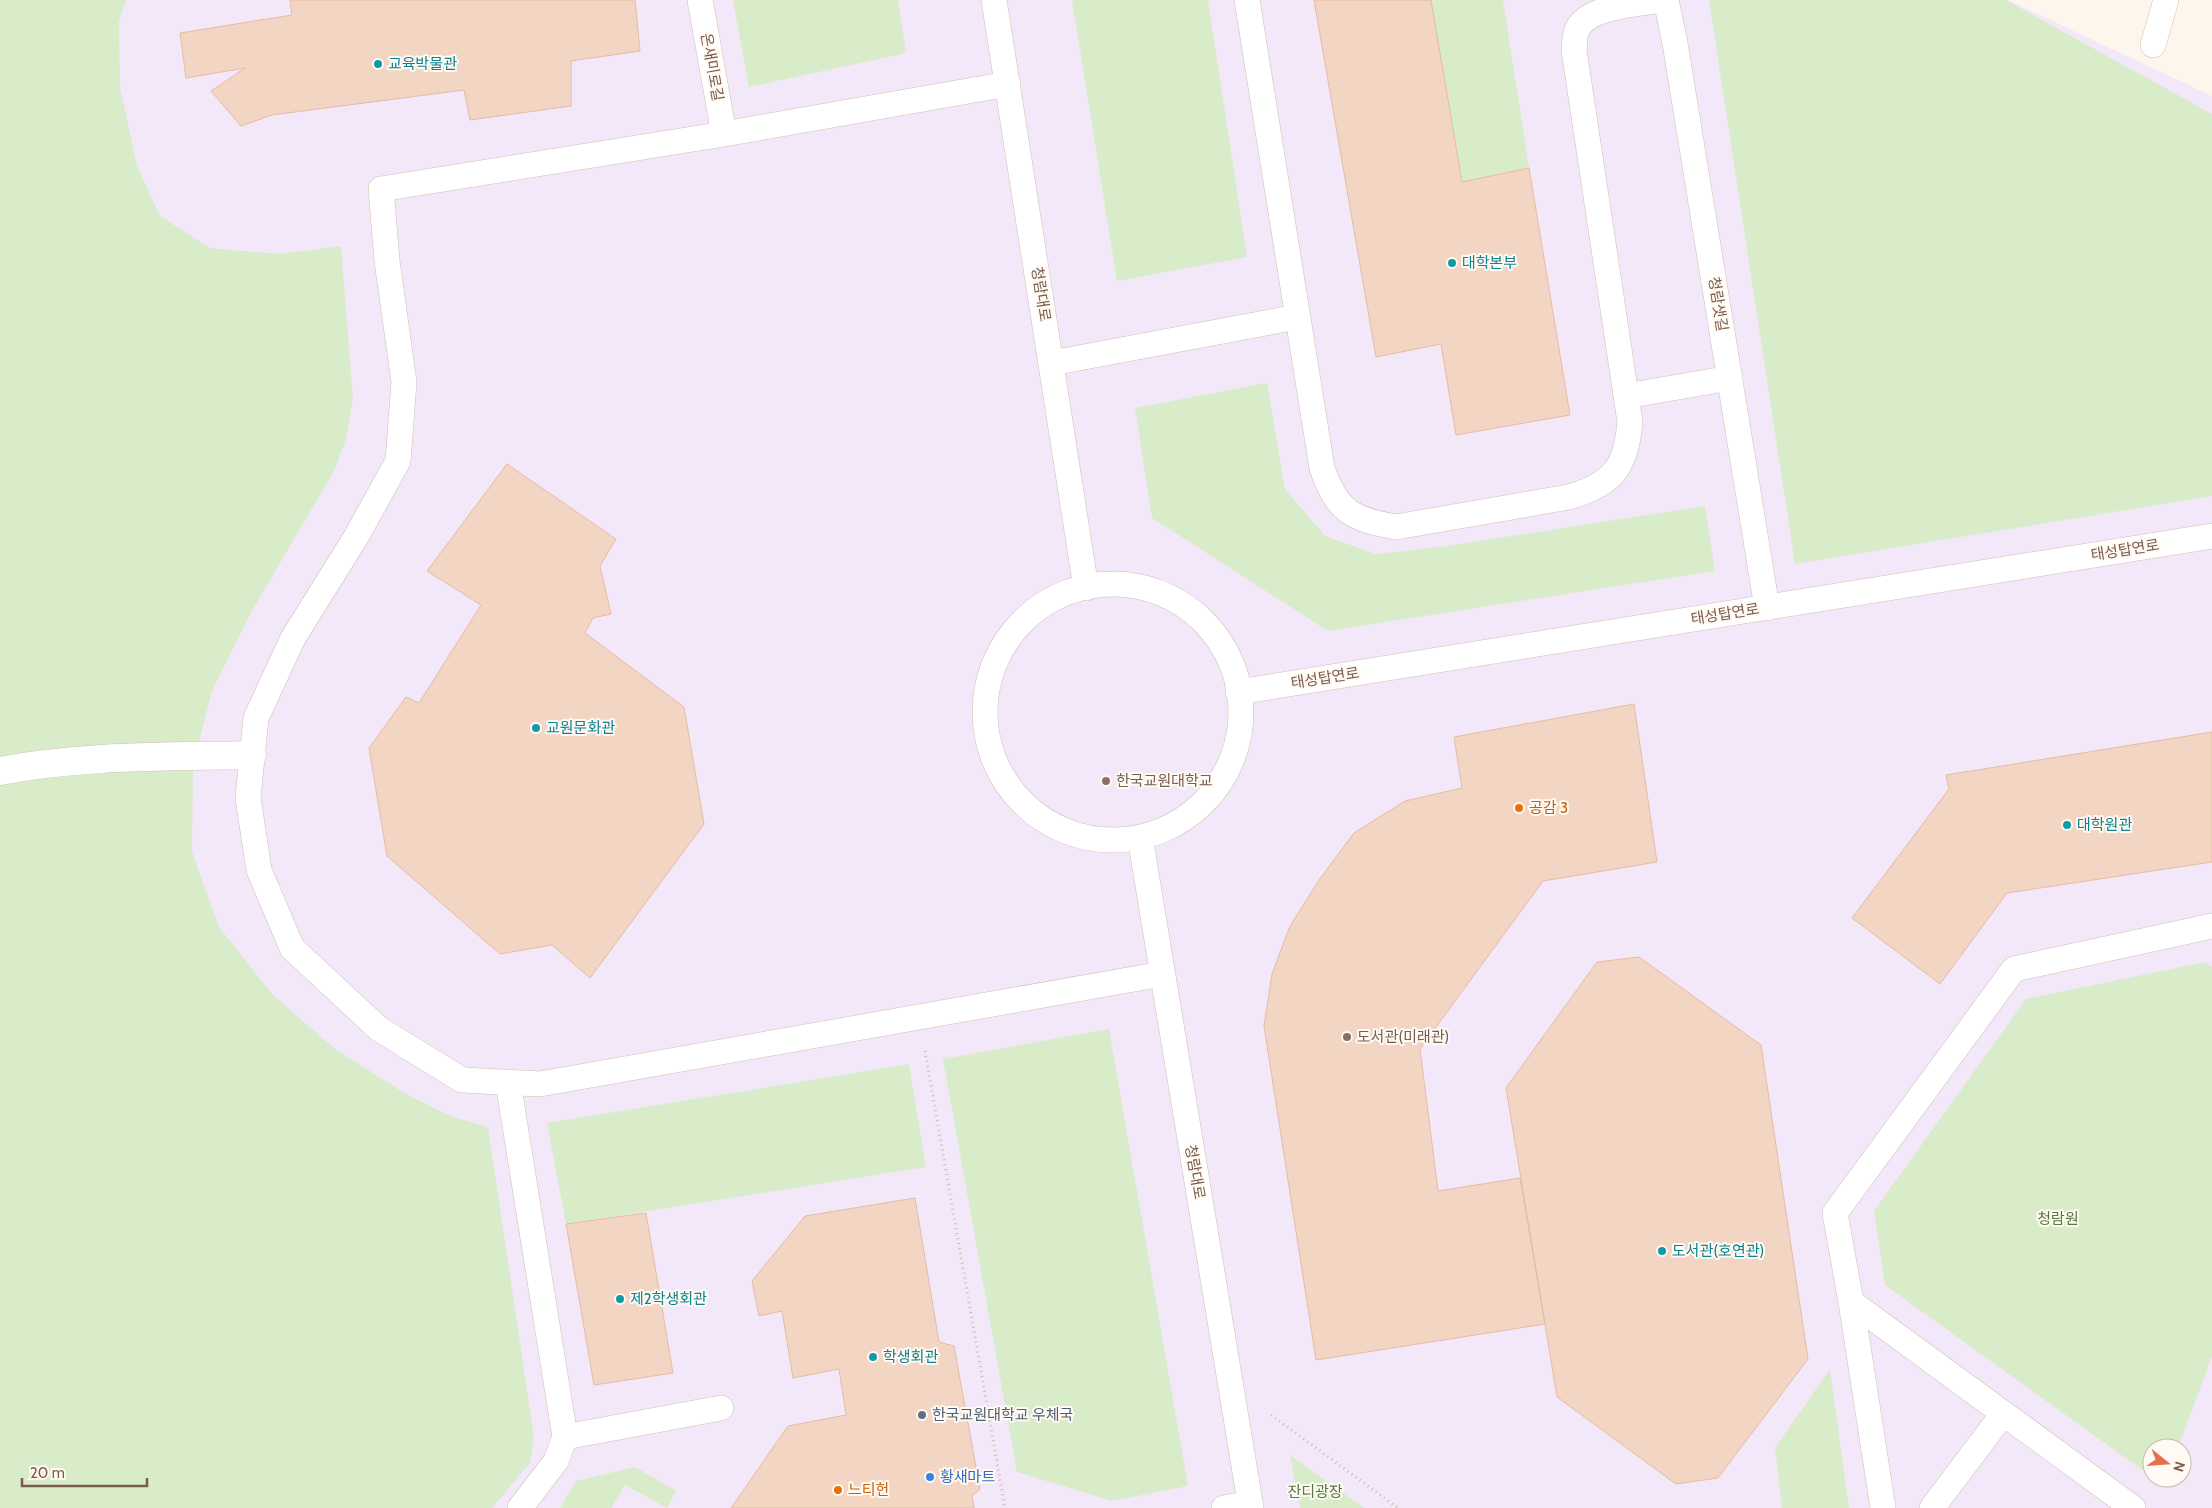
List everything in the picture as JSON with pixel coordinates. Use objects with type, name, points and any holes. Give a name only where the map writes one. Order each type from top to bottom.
[{"type":"street","points":[[0,772],[40,763],[252,755]]},
{"type":"lane","name":"온새미로길","points":[[700,0],[724,134]]},
{"type":"lane","name":"청람대로","points":[[994,0],[1086,588]]},
{"type":"lane","points":[[1247,0],[1317,439],[1331,492],[1344,509],[1368,522],[1396,527],[1569,497],[1593,490],[1611,477],[1622,459],[1628,442],[1630,422],[1574,50],[1576,31],[1585,18],[1600,12],[1664,0]]},
{"type":"lane","name":"청람샛길","points":[[1664,0],[1675,42],[1767,608]]},
{"type":"lane","points":[[2153,45],[2166,0]]},
{"type":"lane","points":[[1008,84],[724,134],[382,189],[387,261],[404,382],[398,461],[356,537],[293,638],[256,718],[248,798],[259,870],[292,948],[388,1034],[462,1080],[540,1084],[1162,974]]},
{"type":"lane","points":[[1052,363],[1297,317]]},
{"type":"lane","points":[[1626,396],[1730,378]]},
{"type":"lane","name":"태성탑연로","points":[[1238,692],[2212,536]]},
{"type":"lane","points":[[1120,583],[1168,596],[1209,626],[1235,669],[1238,692],[1242,719],[1229,768],[1199,808],[1155,834],[1106,841],[1057,829],[1017,798],[991,755],[984,705],[997,656],[1027,615],[1070,590],[1120,583]]},
{"type":"lane","name":"청람대로","points":[[1140,837],[1251,1505]]},
{"type":"lane","points":[[1883,1508],[1836,1212],[2014,969],[2212,926]]},
{"type":"lane","points":[[508,1082],[565,1437],[556,1462],[520,1508]]},
{"type":"lane","points":[[1851,1302],[2133,1508]]},
{"type":"lane","points":[[565,1437],[721,1408]]},
{"type":"lane","points":[[1932,1508],[2003,1414]]},
{"type":"lane","points":[[1224,1508],[1251,1505]]},
{"type":"path","points":[[919,1018],[1005,1508]]},
{"type":"path","points":[[1231,1386],[1398,1508]]},
{"type":"shaded area","name":"한국교원대학교","points":[[0,0],[2008,0],[2212,96],[2212,1508],[0,1508]]},
{"type":"green space","points":[[0,0],[126,0],[119,21],[120,87],[137,166],[160,216],[210,248],[280,254],[341,246],[353,399],[346,439],[334,471],[250,614],[212,691],[193,765],[192,852],[219,927],[272,994],[335,1049],[406,1094],[450,1116],[488,1127],[534,1437],[530,1463],[492,1508],[0,1508]]},
{"type":"green space","points":[[733,0],[898,0],[906,53],[749,87]]},
{"type":"green space","points":[[1072,0],[1208,0],[1247,257],[1117,281]]},
{"type":"green space","points":[[1431,0],[1503,0],[1529,168],[1462,182]]},
{"type":"green space","points":[[1709,0],[2006,0],[2212,114],[2212,496],[1795,564]]},
{"type":"green space","points":[[1267,383],[1285,489],[1325,536],[1376,554],[1446,546],[1705,506],[1715,571],[1328,631],[1152,518],[1135,408]]},
{"type":"green space","name":"청람원","points":[[2205,962],[2212,967],[2212,1356],[2182,1438],[2142,1438],[2142,1470],[1885,1285],[1874,1211],[2026,999]]},
{"type":"green space","points":[[1109,1029],[1188,1486],[1112,1501],[1017,1472],[943,1059]]},
{"type":"green space","points":[[909,1064],[926,1167],[566,1224],[547,1123]]},
{"type":"green space","points":[[1830,1369],[1849,1508],[1782,1508],[1775,1448]]},
{"type":"green space","name":"잔디광장","points":[[1290,1455],[1364,1508],[1300,1508]]},
{"type":"green space","points":[[635,1467],[676,1491],[667,1508],[625,1485],[611,1508],[560,1508],[576,1481]]},
{"type":"building","name":"교육박물관","points":[[290,0],[635,0],[640,51],[571,61],[571,106],[470,120],[464,90],[272,115],[241,126],[211,91],[245,68],[186,78],[180,33],[292,15]]},
{"type":"building","name":"대학본부","points":[[1314,0],[1431,0],[1462,182],[1529,168],[1570,415],[1456,435],[1441,344],[1376,357]]},
{"type":"building","name":"교원문화관","points":[[507,464],[616,539],[600,566],[611,614],[593,618],[585,633],[684,707],[704,824],[590,978],[552,945],[500,954],[387,856],[369,748],[406,697],[419,703],[481,605],[427,571]]},
{"type":"building","name":"도서관(미래관)","points":[[1634,704],[1657,862],[1543,881],[1420,1049],[1438,1191],[1520,1178],[1545,1324],[1316,1360],[1264,1026],[1272,974],[1290,926],[1319,880],[1354,833],[1405,801],[1462,788],[1454,737]]},
{"type":"building","name":"대학원관","points":[[2212,732],[2212,862],[2007,893],[1940,984],[1852,918],[1949,789],[1946,775]]},
{"type":"building","name":"도서관(호연관)","points":[[1639,957],[1761,1045],[1808,1359],[1718,1478],[1676,1484],[1557,1397],[1506,1088],[1597,962]]},
{"type":"building","name":"학생회관","points":[[915,1198],[939,1342],[954,1346],[980,1489],[972,1496],[974,1508],[731,1508],[788,1426],[846,1415],[839,1369],[793,1378],[782,1311],[759,1316],[752,1281],[805,1216]]},
{"type":"building","name":"제2학생회관","points":[[646,1213],[673,1373],[594,1385],[566,1224]]},
{"type":"place","name":"교육박물관","points":[[378,64]]},
{"type":"place","name":"대학본부","points":[[1452,263]]},
{"type":"place","name":"교원문화관","points":[[536,728]]},
{"type":"place","name":"한국교원대학교","points":[[1106,781]]},
{"type":"place","name":"공감 3","points":[[1519,808]]},
{"type":"place","name":"대학원관","points":[[2067,825]]},
{"type":"place","name":"도서관(미래관)","points":[[1347,1037]]},
{"type":"place","name":"도서관(호연관)","points":[[1662,1251]]},
{"type":"place","name":"제2학생회관","points":[[620,1299]]},
{"type":"place","name":"학생회관","points":[[873,1357]]},
{"type":"place","name":"한국교원대학교 우체국","points":[[922,1415]]},
{"type":"place","name":"황새마트","points":[[930,1477]]},
{"type":"place","name":"느티헌","points":[[838,1490]]}]
